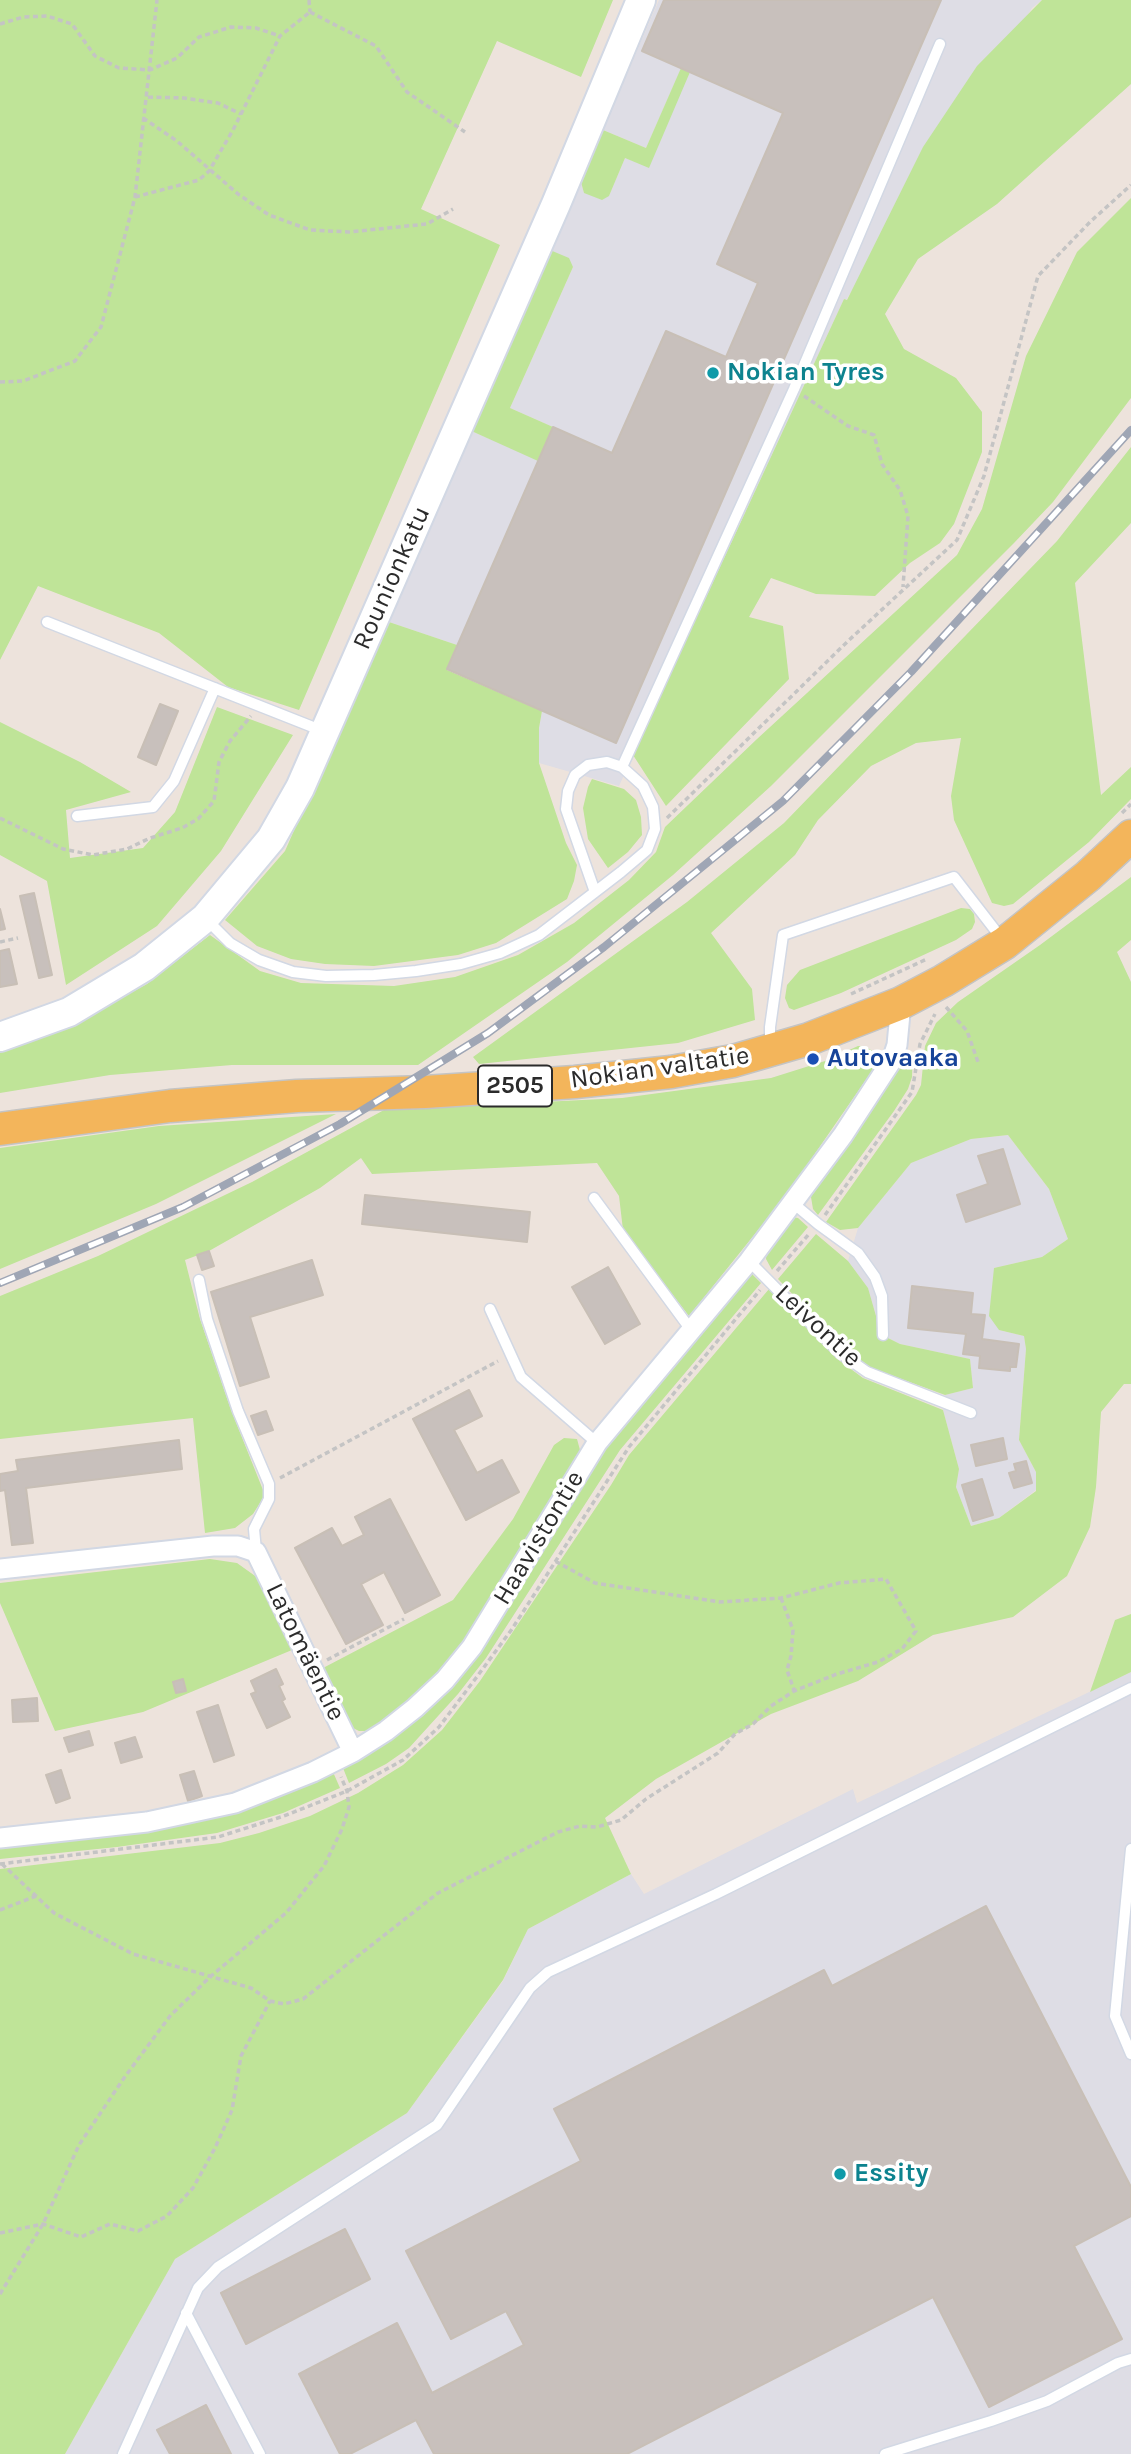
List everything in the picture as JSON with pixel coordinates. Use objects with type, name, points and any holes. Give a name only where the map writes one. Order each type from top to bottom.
[{"type":"main road","name":"Rounionkatu","points":[[0,1037],[69,1012],[144,967],[205,918],[271,839],[300,788],[325,732],[556,204],[641,0]]},
{"type":"main road","name":"Nokian valtatie","points":[[0,1129],[44,1121],[183,1105],[575,1082],[733,1062],[809,1039],[901,1003],[943,981],[1005,943],[1088,876],[1131,836]]},
{"type":"street","name":"Haavistontie","points":[[0,1838],[147,1822],[235,1803],[313,1772],[353,1752],[415,1708],[472,1647],[597,1443],[750,1261],[843,1135],[892,1060],[897,1045],[901,1003]]},
{"type":"street","points":[[0,1569],[213,1546],[238,1546],[256,1552]]},
{"type":"street","name":"Latomäentie","points":[[256,1552],[353,1752]]},
{"type":"lane","points":[[622,767],[794,389],[940,44]]},
{"type":"lane","points":[[47,622],[325,732]]},
{"type":"lane","points":[[77,816],[153,807],[174,781],[215,688]]},
{"type":"lane","points":[[205,918],[230,943],[259,960],[293,972],[326,976],[374,975],[461,964],[500,953],[539,935],[595,892],[647,850],[655,829],[653,807],[643,786],[622,767],[607,762],[588,765],[575,775],[568,791],[566,809],[595,892]]},
{"type":"lane","points":[[771,1051],[770,1027],[783,936],[954,877],[1005,943]]},
{"type":"lane","points":[[594,1198],[691,1330]]},
{"type":"lane","points":[[793,1203],[858,1253],[875,1277],[883,1296],[883,1335]]},
{"type":"lane","name":"Leivontie","points":[[750,1261],[840,1353],[867,1372],[971,1413]]},
{"type":"lane","points":[[199,1280],[207,1319],[233,1398],[269,1484],[269,1499],[254,1530],[256,1552]]},
{"type":"lane","points":[[490,1309],[521,1377],[597,1443]]},
{"type":"lane","points":[[124,2454],[198,2288],[218,2267],[437,2125],[530,1987],[548,1972],[716,1894],[1131,1688]]},
{"type":"lane","points":[[1131,1849],[1115,2016],[1131,2054]]},
{"type":"lane","points":[[186,2313],[260,2454]]},
{"type":"lane","points":[[885,2454],[1047,2401],[1118,2363],[1131,2359]]},
{"type":"path","points":[[0,382],[23,381],[75,361],[101,327],[135,197],[158,0]]},
{"type":"path","points":[[309,0],[310,12]]},
{"type":"path","points":[[135,197],[200,180],[209,171],[241,114],[279,36],[310,12]]},
{"type":"path","points":[[310,12],[376,46],[407,92],[465,132]]},
{"type":"path","points":[[0,24],[23,17],[47,16],[72,24],[95,55],[119,68],[150,70],[177,58],[199,37],[231,27],[256,27],[279,36]]},
{"type":"path","points":[[147,97],[184,98],[218,103],[241,114]]},
{"type":"path","points":[[144,118],[269,215],[310,230],[349,232],[427,225],[453,209]]},
{"type":"path","points":[[655,829],[847,642],[894,601],[902,589],[957,540],[984,476],[1038,276],[1090,222],[1131,185]]},
{"type":"path","points":[[794,389],[848,426],[874,435],[882,464],[900,490],[908,516],[902,589]]},
{"type":"path","points":[[0,818],[63,849],[93,855],[127,849],[182,828],[198,819],[214,801],[219,762],[230,741],[260,706]]},
{"type":"path","points":[[0,942],[18,938]]},
{"type":"path","points":[[848,996],[932,957]]},
{"type":"path","points":[[944,1005],[967,1031],[978,1062]]},
{"type":"path","points":[[269,1484],[510,1354]]},
{"type":"path","points":[[2,1864],[54,1913],[133,1954],[251,1989],[270,2001],[284,2004],[303,1999],[438,1893],[558,1832],[580,1826],[597,1827],[621,1820],[646,1799],[719,1753],[735,1734],[753,1724],[771,1706],[794,1691],[878,1662],[902,1649],[916,1631],[886,1579],[839,1583],[781,1598],[720,1602],[595,1583],[555,1561]]},
{"type":"path","points":[[781,1598],[793,1630],[787,1670],[794,1691]]},
{"type":"path","points":[[313,1668],[404,1619]]},
{"type":"path","points":[[0,2294],[43,2224],[79,2146],[170,2015],[210,1977],[286,1913],[324,1866],[349,1808],[347,1791]]},
{"type":"path","points":[[0,1910],[36,1896]]},
{"type":"path","points":[[0,2233],[43,2224],[80,2237],[110,2224],[138,2231],[167,2216],[193,2189],[215,2148],[232,2110],[242,2056],[270,2001]]},
{"type":"shaded area","points":[[659,0],[1042,0],[1032,8],[846,300],[844,299],[619,786],[539,763],[542,711],[447,669],[457,645],[386,621],[467,429],[538,460],[553,427],[510,408],[573,267],[550,250],[581,182],[584,193],[609,196],[625,158],[649,167],[681,69],[646,148],[603,130]]},
{"type":"shaded area","points":[[1008,1135],[1049,1189],[1068,1239],[1042,1257],[994,1268],[999,1330],[1024,1336],[1026,1349],[1019,1440],[1036,1472],[1036,1490],[999,1518],[971,1526],[956,1487],[959,1469],[943,1410],[945,1395],[973,1388],[970,1359],[900,1344],[878,1333],[868,1288],[848,1261],[858,1228],[911,1163],[971,1139]]},
{"type":"shaded area","points":[[1131,1672],[1131,2454],[65,2454],[175,2259],[407,2113],[503,1981],[528,1929],[631,1874],[644,1894],[853,1789],[857,1803]]},
{"type":"green space","points":[[0,0],[613,0],[581,77],[497,41],[421,209],[500,245],[299,710],[228,687],[159,633],[38,586],[0,660]]},
{"type":"green space","points":[[1042,0],[1131,0],[1131,84],[997,204],[918,259],[885,314],[904,349],[956,378],[982,412],[982,452],[954,524],[940,543],[910,563],[875,596],[816,594],[771,578],[749,617],[783,626],[789,679],[666,806],[633,755],[844,299],[847,300],[923,147],[977,66]]},
{"type":"green space","points":[[681,68],[690,72],[649,168],[625,158],[609,196],[602,200],[584,193],[581,182],[603,130],[646,148]]},
{"type":"green space","points":[[1131,198],[1131,398],[1053,502],[771,786],[673,875],[567,962],[418,1065],[232,1065],[110,1075],[0,1093],[0,1050],[71,1026],[147,984],[210,935],[260,971],[301,983],[394,986],[455,977],[518,955],[574,923],[629,880],[656,852],[665,827],[957,555],[982,509],[1026,356],[1077,252]]},
{"type":"green space","points":[[550,250],[569,258],[573,267],[510,408],[553,427],[538,461],[467,429]]},
{"type":"green space","points":[[1131,447],[1131,523],[1075,583],[1101,795],[1131,767],[1131,799],[1089,842],[1013,904],[1004,906],[992,903],[954,820],[951,796],[961,738],[916,743],[871,766],[818,820],[795,855],[711,933],[752,989],[755,1020],[678,1043],[479,1064],[473,1057],[687,902],[784,823],[1057,541]]},
{"type":"green space","points":[[386,621],[457,645],[447,670],[542,711],[539,763],[566,843],[577,865],[574,881],[567,899],[496,943],[458,955],[374,966],[325,964],[291,959],[257,946],[225,920],[285,851]]},
{"type":"green space","points":[[217,707],[293,735],[221,851],[157,926],[66,985],[47,881],[0,855],[0,722],[80,762],[131,792],[66,810],[70,858],[143,848],[175,812]]},
{"type":"green space","points":[[592,779],[624,789],[636,800],[641,817],[642,835],[628,852],[608,868],[588,839],[583,808]]},
{"type":"green space","points":[[1131,877],[1131,940],[1117,952],[1131,982],[1131,1384],[1124,1384],[1101,1412],[1096,1487],[1090,1527],[1067,1576],[1013,1617],[933,1635],[858,1681],[771,1714],[656,1779],[605,1818],[631,1874],[528,1929],[503,1980],[407,2113],[175,2259],[65,2454],[0,2454],[0,1869],[220,1843],[259,1833],[310,1816],[358,1793],[403,1765],[442,1730],[480,1681],[629,1455],[769,1289],[836,1358],[863,1378],[943,1410],[959,1469],[956,1487],[971,1526],[999,1518],[1036,1491],[1036,1472],[1019,1440],[1026,1349],[1024,1336],[999,1330],[989,1316],[994,1268],[1042,1257],[1068,1239],[1049,1189],[1008,1135],[971,1139],[911,1163],[858,1228],[840,1230],[826,1222],[916,1095],[921,1085],[925,1046],[936,1023],[958,1002]]},
{"type":"green space","points":[[961,908],[970,909],[975,922],[972,929],[956,940],[841,993],[794,1010],[789,1008],[785,998],[787,985],[800,970]]},
{"type":"green space","points":[[858,1046],[865,1046],[874,1052],[876,1060],[872,1071],[787,1194],[689,1316],[623,1230],[619,1196],[597,1163],[372,1174],[361,1158],[320,1188],[209,1251],[185,1260],[200,1319],[231,1410],[265,1495],[253,1514],[235,1528],[205,1533],[193,1418],[0,1439],[0,1296],[98,1256],[252,1182],[384,1110],[622,1098],[771,1078],[825,1061]]},
{"type":"green space","points":[[911,1051],[912,1077],[908,1089],[818,1215],[813,1209],[811,1197],[814,1187]]},
{"type":"green space","points":[[336,1114],[156,1204],[0,1269],[0,1148],[159,1126]]},
{"type":"green space","points":[[792,1217],[798,1218],[808,1227],[772,1270],[766,1259],[767,1251]]},
{"type":"green space","points":[[816,1234],[848,1261],[868,1288],[878,1333],[900,1344],[970,1359],[973,1388],[945,1395],[869,1367],[844,1348],[778,1279]]},
{"type":"green space","points":[[751,1273],[761,1283],[620,1450],[486,1658],[458,1694],[409,1748],[386,1764],[349,1783],[343,1768],[403,1729],[608,1441]]},
{"type":"green space","points":[[564,1438],[577,1439],[580,1450],[517,1563],[474,1630],[444,1667],[407,1702],[368,1731],[353,1728],[323,1668],[453,1600],[513,1519],[554,1445]]},
{"type":"green space","points":[[210,1559],[237,1563],[258,1578],[292,1650],[143,1712],[55,1731],[0,1603],[0,1583]]},
{"type":"green space","points":[[1131,1614],[1131,1672],[1090,1692],[1115,1620]]},
{"type":"green space","points":[[333,1772],[340,1788],[283,1813],[217,1833],[0,1859],[0,1845]]},
{"type":"building","name":"Nokian Tyres","points":[[664,0],[941,0],[616,743],[447,669],[553,427],[612,453],[666,331],[726,357],[758,283],[717,264],[783,113],[642,51]]},
{"type":"building","points":[[160,704],[178,711],[156,765],[138,757]]},
{"type":"building","points":[[34,893],[52,975],[39,978],[20,896]]},
{"type":"building","points":[[0,909],[5,929],[0,930]]},
{"type":"building","points":[[9,949],[17,984],[0,987],[0,951]]},
{"type":"building","points":[[1003,1149],[1020,1204],[966,1222],[957,1195],[988,1184],[978,1156]]},
{"type":"building","points":[[365,1195],[530,1212],[527,1242],[362,1224]]},
{"type":"building","points":[[209,1251],[214,1266],[202,1270],[197,1255]]},
{"type":"building","points":[[312,1260],[323,1295],[250,1317],[269,1377],[240,1386],[211,1292]]},
{"type":"building","points":[[608,1267],[640,1324],[605,1344],[572,1287]]},
{"type":"building","points":[[912,1286],[973,1293],[971,1314],[985,1315],[982,1339],[1019,1344],[1016,1367],[1010,1367],[1010,1371],[979,1368],[980,1356],[963,1354],[966,1334],[908,1328]]},
{"type":"building","points":[[469,1390],[482,1416],[454,1430],[477,1473],[502,1460],[519,1492],[466,1520],[413,1419]]},
{"type":"building","points":[[266,1411],[273,1430],[258,1435],[251,1416]]},
{"type":"building","points":[[1003,1438],[1007,1459],[976,1466],[971,1445]]},
{"type":"building","points":[[179,1440],[182,1469],[26,1488],[33,1543],[12,1545],[5,1490],[0,1491],[0,1474],[18,1471],[16,1460]]},
{"type":"building","points":[[1026,1461],[1032,1483],[1014,1488],[1009,1473],[1016,1471],[1014,1464]]},
{"type":"building","points":[[982,1479],[993,1515],[973,1521],[962,1485]]},
{"type":"building","points":[[390,1499],[440,1595],[405,1613],[384,1572],[361,1584],[383,1625],[346,1644],[295,1548],[332,1528],[342,1546],[364,1535],[355,1517]]},
{"type":"building","points":[[276,1669],[283,1684],[279,1686],[285,1699],[282,1701],[290,1717],[267,1728],[251,1694],[256,1692],[251,1681]]},
{"type":"building","points":[[183,1679],[186,1691],[176,1693],[173,1682]]},
{"type":"building","points":[[37,1698],[38,1721],[13,1722],[12,1700]]},
{"type":"building","points":[[218,1705],[234,1755],[214,1762],[197,1712]]},
{"type":"building","points":[[89,1731],[93,1745],[69,1752],[64,1738]]},
{"type":"building","points":[[135,1737],[142,1757],[121,1763],[115,1743]]},
{"type":"building","points":[[61,1770],[70,1798],[56,1803],[46,1775]]},
{"type":"building","points":[[194,1771],[202,1796],[188,1801],[180,1775]]},
{"type":"building","name":"Essity","points":[[986,1906],[1131,2187],[1131,2216],[1074,2246],[1122,2339],[989,2407],[933,2297],[627,2454],[434,2454],[416,2420],[350,2454],[340,2454],[299,2374],[397,2323],[432,2393],[524,2345],[506,2311],[451,2339],[406,2251],[581,2161],[554,2109],[824,1970],[832,1986]]},
{"type":"building","points":[[345,2229],[370,2279],[246,2344],[221,2293]]},
{"type":"building","points":[[206,2405],[231,2454],[170,2454],[157,2430]]},
{"type":"railway","points":[[0,1283],[183,1207],[340,1124],[488,1033],[604,947],[783,801],[911,672],[1131,430]]},
{"type":"place","name":"Nokian Tyres","points":[[713,373]]},
{"type":"place","name":"Autovaaka","points":[[813,1059]]},
{"type":"place","name":"Essity","points":[[840,2174]]}]
